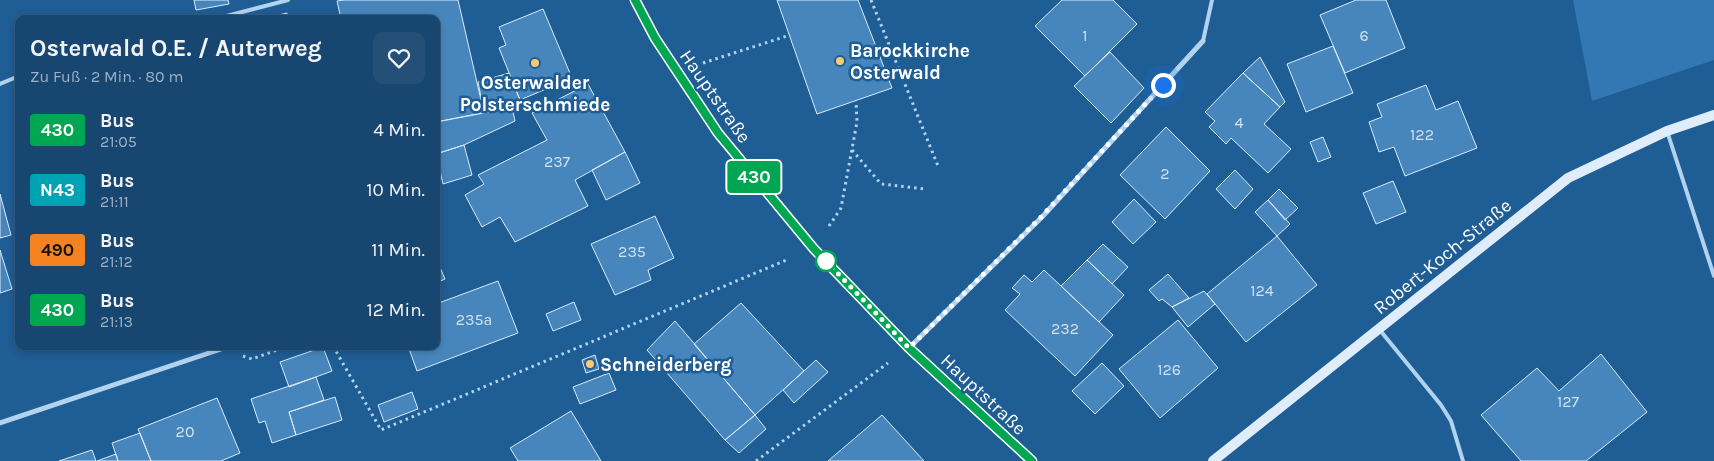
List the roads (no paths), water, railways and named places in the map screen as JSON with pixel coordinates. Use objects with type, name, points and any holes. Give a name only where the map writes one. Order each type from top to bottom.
[{"type":"street","name":"Hauptstraße","points":[[635,0],[676,72],[718,133],[814,249],[909,348],[1032,461]]},
{"type":"street","points":[[909,348],[1042,216],[1203,41]]},
{"type":"street","name":"Robert-Koch-Straße","points":[[1213,461],[1568,178],[1667,131],[1714,115]]},
{"type":"street","points":[[0,424],[217,350]]},
{"type":"lane","points":[[230,15],[288,0]]},
{"type":"lane","points":[[1203,41],[1212,0]]},
{"type":"lane","points":[[0,84],[15,78]]},
{"type":"lane","points":[[1667,131],[1714,276]]},
{"type":"lane","points":[[1379,329],[1446,413],[1451,421],[1463,461]]},
{"type":"place","name":"Barockkirche Osterwald","points":[[840,61]]},
{"type":"place","name":"Osterwalder Polsterschmiede","points":[[535,63]]},
{"type":"place","name":"Schneiderberg","points":[[590,364]]}]
